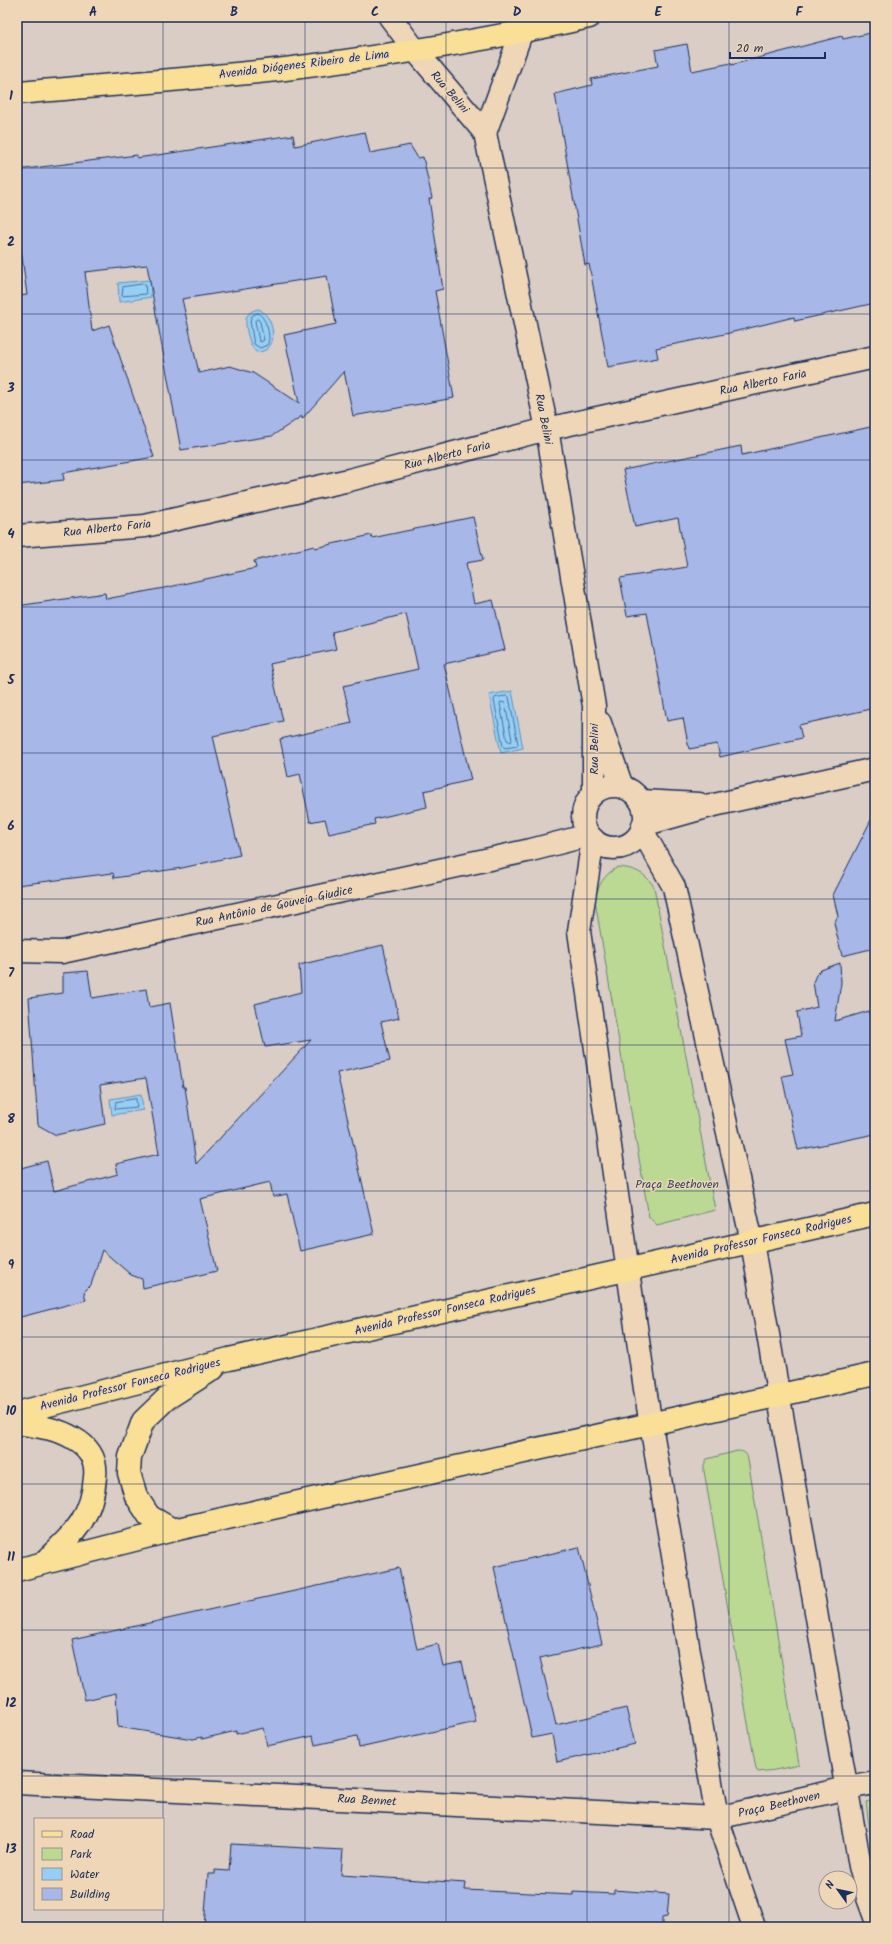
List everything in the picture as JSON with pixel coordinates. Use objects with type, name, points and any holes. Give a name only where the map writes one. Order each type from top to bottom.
[{"type":"main road","name":"Avenida Diógenes Ribeiro de Lima","points":[[17,93],[284,69],[415,50],[523,25],[589,17]]},
{"type":"main road","name":"Avenida Professor Fonseca Rodrigues","points":[[17,1413],[229,1359],[875,1214]]},
{"type":"main road","points":[[173,1530],[149,1516],[136,1496],[129,1473],[130,1457],[143,1421],[166,1399],[229,1359]]},
{"type":"main road","points":[[17,1570],[173,1530],[652,1425],[875,1374]]},
{"type":"main road","points":[[17,1423],[57,1431],[74,1438],[90,1451],[96,1466],[94,1496],[85,1518],[70,1537],[40,1565]]},
{"type":"street","name":"Rua Belini","points":[[390,17],[415,50],[485,133],[547,429],[594,706],[622,787]]},
{"type":"street","points":[[485,133],[523,25]]},
{"type":"street","name":"Rua Alberto Faria","points":[[17,536],[145,526],[349,480],[547,429],[875,357]]},
{"type":"street","name":"Rua Belini","points":[[594,706],[594,792]]},
{"type":"street","points":[[588,831],[603,845],[614,848],[635,840],[643,828],[714,805],[875,769]]},
{"type":"street","points":[[754,1927],[717,1818],[644,1379],[579,931],[588,831],[586,804],[594,792],[608,786],[622,787],[633,792],[641,800],[644,808],[643,828],[674,887],[752,1242],[860,1866],[868,1898],[875,1917]]},
{"type":"street","points":[[641,800],[714,805]]},
{"type":"street","name":"Rua Antônio de Gouveia Giudice","points":[[17,951],[62,952],[531,850],[588,831]]},
{"type":"street","name":"Rua Bennet","points":[[17,1783],[717,1818]]},
{"type":"street","name":"Praça Beethoven","points":[[717,1818],[875,1783]]},
{"type":"green space","name":"Praça Beethoven","points":[[618,867],[639,872],[651,882],[654,887],[715,1210],[657,1225],[649,1217],[595,901],[602,881],[609,873]]},
{"type":"green space","points":[[742,1451],[748,1458],[799,1765],[758,1772],[756,1769],[704,1471],[704,1465],[707,1459]]},
{"type":"green space","points":[[875,1800],[875,1869],[866,1802]]},
{"type":"water","points":[[150,280],[151,297],[119,302],[118,283]]},
{"type":"water","points":[[258,309],[264,312],[268,318],[273,333],[270,346],[264,351],[256,352],[248,335],[246,319],[249,313]]},
{"type":"water","points":[[512,691],[523,748],[501,753],[489,695]]},
{"type":"water","points":[[141,1094],[143,1110],[112,1115],[110,1099]]},
{"type":"building","points":[[871,33],[875,53],[875,303],[795,321],[794,317],[725,334],[656,348],[658,358],[608,367],[589,264],[585,265],[555,94],[592,85],[591,79],[658,66],[655,50],[687,44],[692,71],[731,63],[731,65],[842,36],[843,39]]},
{"type":"building","points":[[365,132],[370,153],[410,145],[418,158],[423,157],[432,198],[429,199],[443,289],[435,291],[454,398],[353,416],[344,371],[302,419],[302,416],[272,436],[181,450],[147,265],[85,272],[92,331],[109,325],[154,457],[63,473],[64,480],[17,485],[17,296],[27,295],[17,218],[17,170],[137,155],[137,158],[293,135],[295,146]],"holes":[[[327,276],[336,324],[284,335],[299,403],[253,373],[230,366],[199,373],[182,299]]]},
{"type":"building","points":[[875,426],[875,708],[799,725],[802,738],[720,757],[717,744],[689,749],[683,718],[667,721],[647,613],[627,616],[620,578],[687,567],[678,518],[635,527],[623,470],[741,446],[742,455]]},
{"type":"building","points":[[473,517],[483,560],[466,563],[474,604],[493,600],[505,650],[444,664],[471,780],[424,791],[427,807],[374,819],[375,824],[329,834],[325,819],[310,822],[300,774],[288,777],[280,739],[352,723],[343,686],[418,669],[406,614],[332,632],[336,649],[270,664],[283,721],[213,736],[240,855],[182,868],[114,878],[113,873],[17,885],[17,606],[105,593],[106,599],[169,587],[256,568],[254,561],[314,546],[315,548],[371,535],[372,538]]},
{"type":"building","points":[[875,812],[875,948],[842,956],[834,923],[838,916],[833,895]]},
{"type":"building","points":[[383,945],[399,1018],[381,1022],[390,1061],[337,1073],[374,1234],[300,1251],[287,1194],[273,1197],[270,1182],[200,1199],[217,1271],[143,1288],[142,1279],[131,1275],[102,1250],[91,1285],[84,1292],[86,1300],[17,1318],[17,1169],[47,1161],[54,1191],[118,1174],[116,1164],[159,1154],[146,1078],[100,1085],[105,1124],[56,1135],[38,1125],[29,998],[63,993],[63,973],[88,971],[92,998],[146,989],[149,1007],[170,1003],[183,1087],[185,1087],[196,1164],[311,1040],[265,1047],[255,1004],[301,992],[299,965]]},
{"type":"building","points":[[840,963],[841,983],[835,1021],[869,1011],[870,1017],[875,1016],[875,1134],[798,1150],[782,1076],[793,1074],[785,1039],[801,1036],[797,1012],[817,1007],[813,982],[816,975],[821,970]]},
{"type":"building","points":[[579,1547],[602,1644],[540,1658],[556,1725],[626,1708],[635,1744],[557,1762],[552,1734],[532,1738],[494,1567]]},
{"type":"building","points":[[399,1568],[417,1649],[438,1644],[443,1666],[462,1662],[476,1722],[359,1748],[357,1736],[315,1745],[313,1736],[267,1746],[263,1728],[236,1734],[236,1731],[202,1739],[202,1737],[193,1739],[118,1727],[116,1693],[85,1700],[72,1640]]},
{"type":"building","points":[[231,1844],[343,1850],[341,1875],[466,1883],[465,1890],[573,1895],[573,1892],[614,1894],[614,1890],[669,1894],[667,1917],[662,1918],[662,1927],[204,1927],[208,1874],[215,1874],[215,1870],[229,1871]]}]
